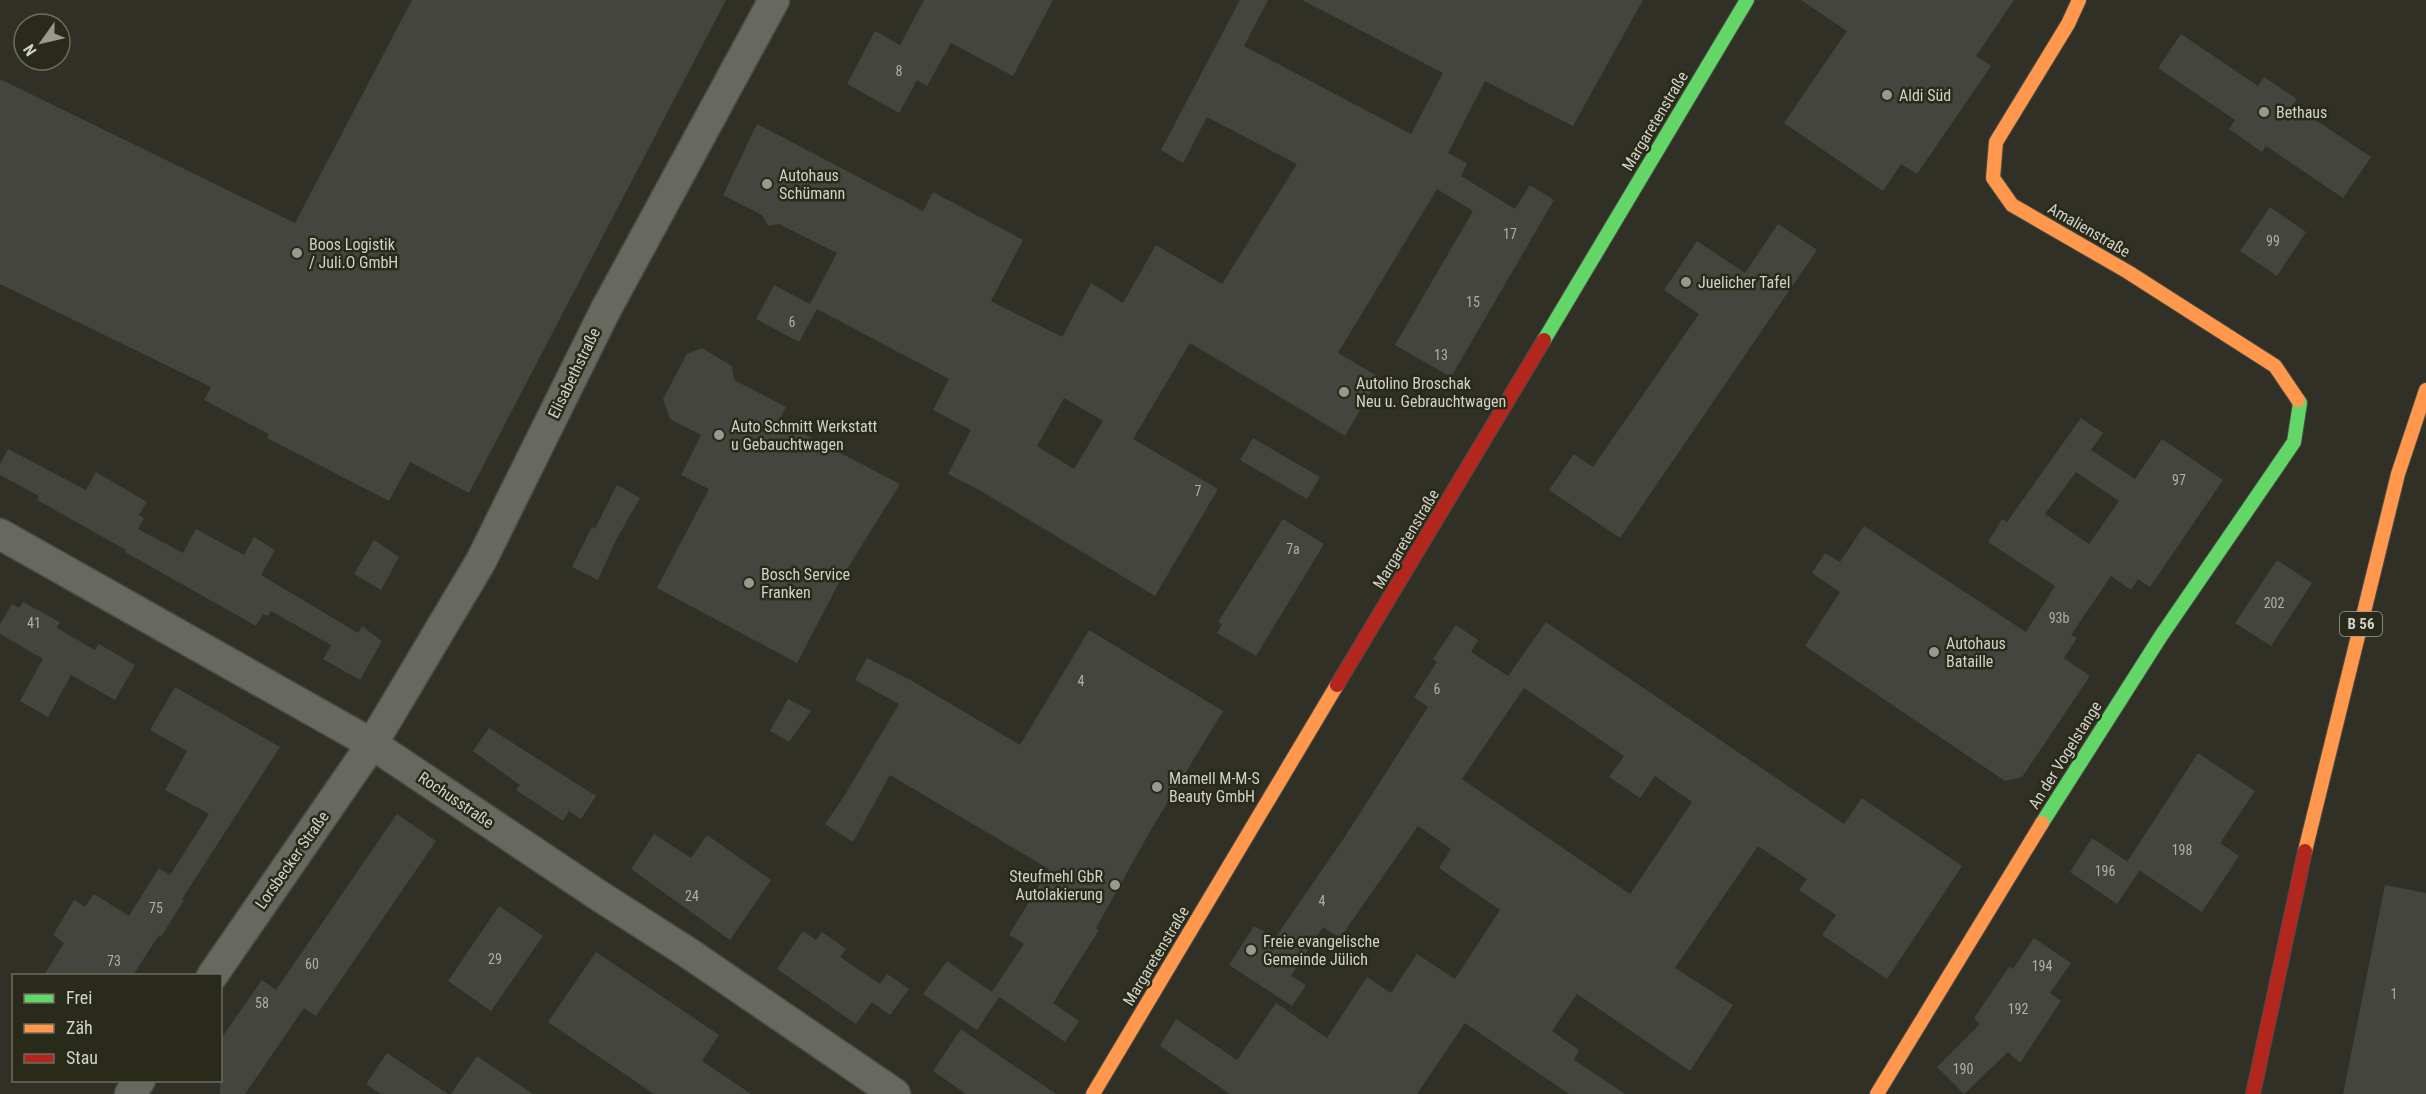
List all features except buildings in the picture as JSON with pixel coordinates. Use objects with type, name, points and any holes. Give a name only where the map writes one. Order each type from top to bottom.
[{"type":"street","name":"Elisabethstraße","points":[[372,744],[481,561],[605,311],[774,0]]},
{"type":"street","name":"Margaretenstraße","points":[[1093,1094],[1748,0]]},
{"type":"street","name":"Amalienstraße","points":[[2079,0],[2068,24],[1996,142],[1993,178],[2012,205],[2128,272],[2275,366],[2300,403],[2294,442]]},
{"type":"street","name":"B 56","points":[[2253,1094],[2302,861],[2398,474],[2426,390]]},
{"type":"street","name":"An der Vogelstange","points":[[1877,1094],[2074,772],[2161,636],[2294,442]]},
{"type":"street","name":"Rochusstraße","points":[[0,534],[372,744],[687,952],[895,1094]]},
{"type":"street","name":"Lorsbecker Straße","points":[[213,974],[372,744]]},
{"type":"traffic: fast","points":[[1544,340],[1747,0]]},
{"type":"traffic: fast","points":[[2042,823],[2161,636],[2294,442],[2300,403],[2298,400]]},
{"type":"traffic: slow","points":[[2079,0],[2068,24],[1996,142],[1993,178],[2012,205],[2128,272],[2275,366],[2298,400]]},
{"type":"traffic: slow","points":[[2305,851],[2398,474],[2426,390]]},
{"type":"traffic: slow","points":[[1093,1094],[1337,685]]},
{"type":"traffic: slow","points":[[1877,1094],[2042,823]]},
{"type":"traffic: jam","points":[[1337,685],[1544,340]]},
{"type":"traffic: jam","points":[[2253,1094],[2305,851]]},
{"type":"place","name":"Aldi Süd","points":[[1887,95]]},
{"type":"place","name":"Bethaus","points":[[2264,112]]},
{"type":"place","name":"Autohaus Schümann","points":[[767,184]]},
{"type":"place","name":"Boos Logistik / Juli.O GmbH","points":[[297,253]]},
{"type":"place","name":"Juelicher Tafel","points":[[1686,282]]},
{"type":"place","name":"Autolino Broschak Neu u. Gebrauchtwagen","points":[[1344,392]]},
{"type":"place","name":"Auto Schmitt Werkstatt u Gebauchtwagen","points":[[719,435]]},
{"type":"place","name":"Bosch Service Franken","points":[[749,583]]},
{"type":"place","name":"Autohaus Bataille","points":[[1934,652]]},
{"type":"place","name":"Mamell M-M-S Beauty GmbH","points":[[1157,787]]},
{"type":"place","name":"Steufmehl GbR Autolakierung","points":[[1115,885]]},
{"type":"place","name":"Freie evangelische Gemeinde Jülich","points":[[1251,950]]}]
